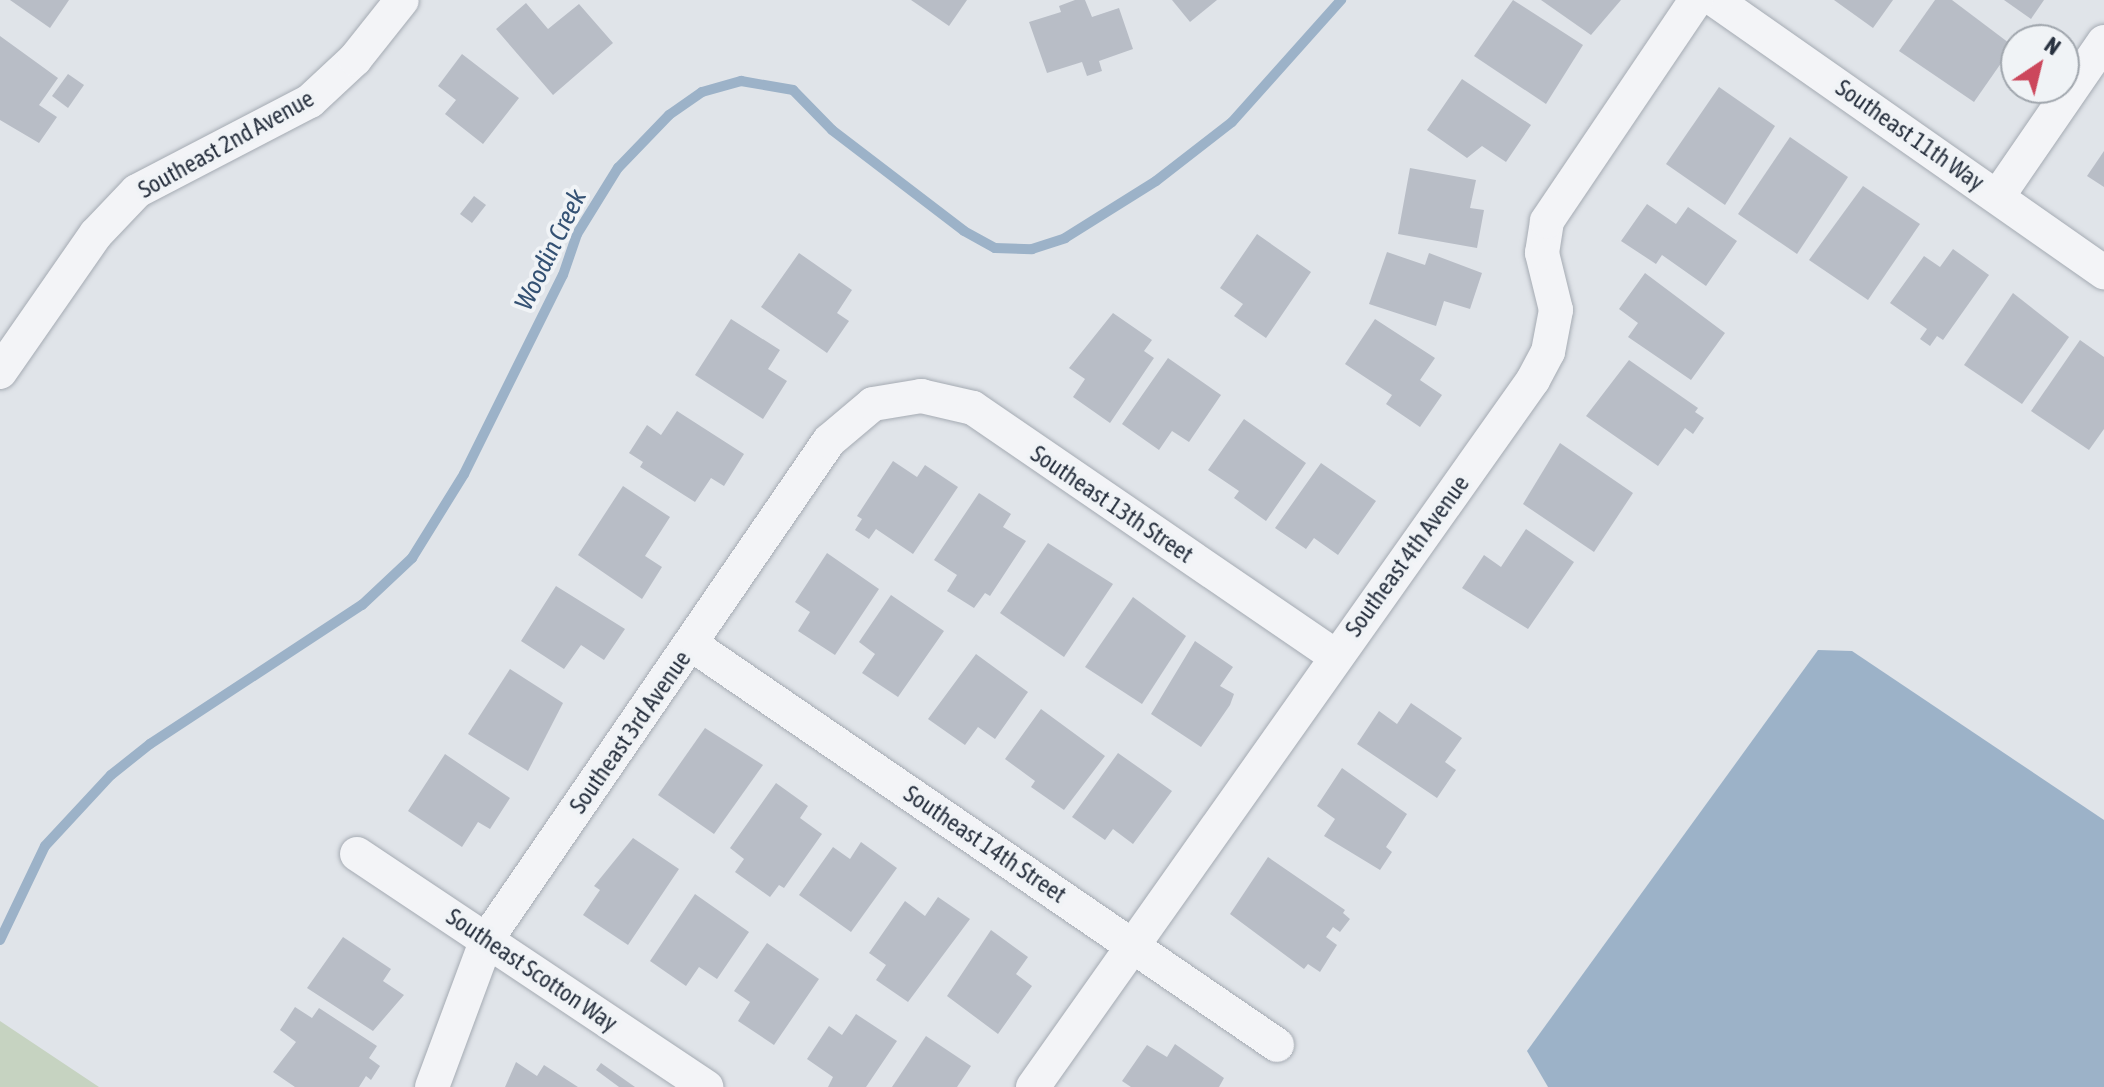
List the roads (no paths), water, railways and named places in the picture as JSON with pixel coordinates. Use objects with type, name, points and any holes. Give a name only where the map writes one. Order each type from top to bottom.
[{"type":"street","name":"Southeast 2nd Avenue","points":[[0,372],[96,234],[137,191],[310,101],[355,59],[402,0]]},
{"type":"street","name":"Southeast 4th Avenue","points":[[1033,1087],[1548,352],[1556,310],[1542,253],[1547,221],[1696,0]]},
{"type":"street","name":"Southeast 11th Way","points":[[1715,0],[2104,272]]},
{"type":"street","points":[[1998,196],[2104,42]]},
{"type":"street","name":"Southeast 13th Street","points":[[873,404],[921,396],[973,408],[1335,656]]},
{"type":"street","name":"Southeast 3rd Avenue","points":[[432,1087],[487,939],[829,441],[873,404]]},
{"type":"street","name":"Southeast 14th Street","points":[[691,644],[1277,1045]]},
{"type":"street","name":"Southeast Scotton Way","points":[[357,854],[707,1087]]},
{"type":"water","points":[[1818,650],[1852,651],[2104,820],[2104,1087],[1548,1087],[1527,1051]]},
{"type":"waterway","name":"Woodin Creek","points":[[0,940],[45,846],[111,775],[150,744],[362,605],[412,558],[464,474],[563,275],[577,234],[618,168],[669,115],[702,92],[741,81],[793,90],[832,130],[964,231],[995,248],[1032,249],[1065,238],[1156,181],[1232,122],[1341,0]]}]
